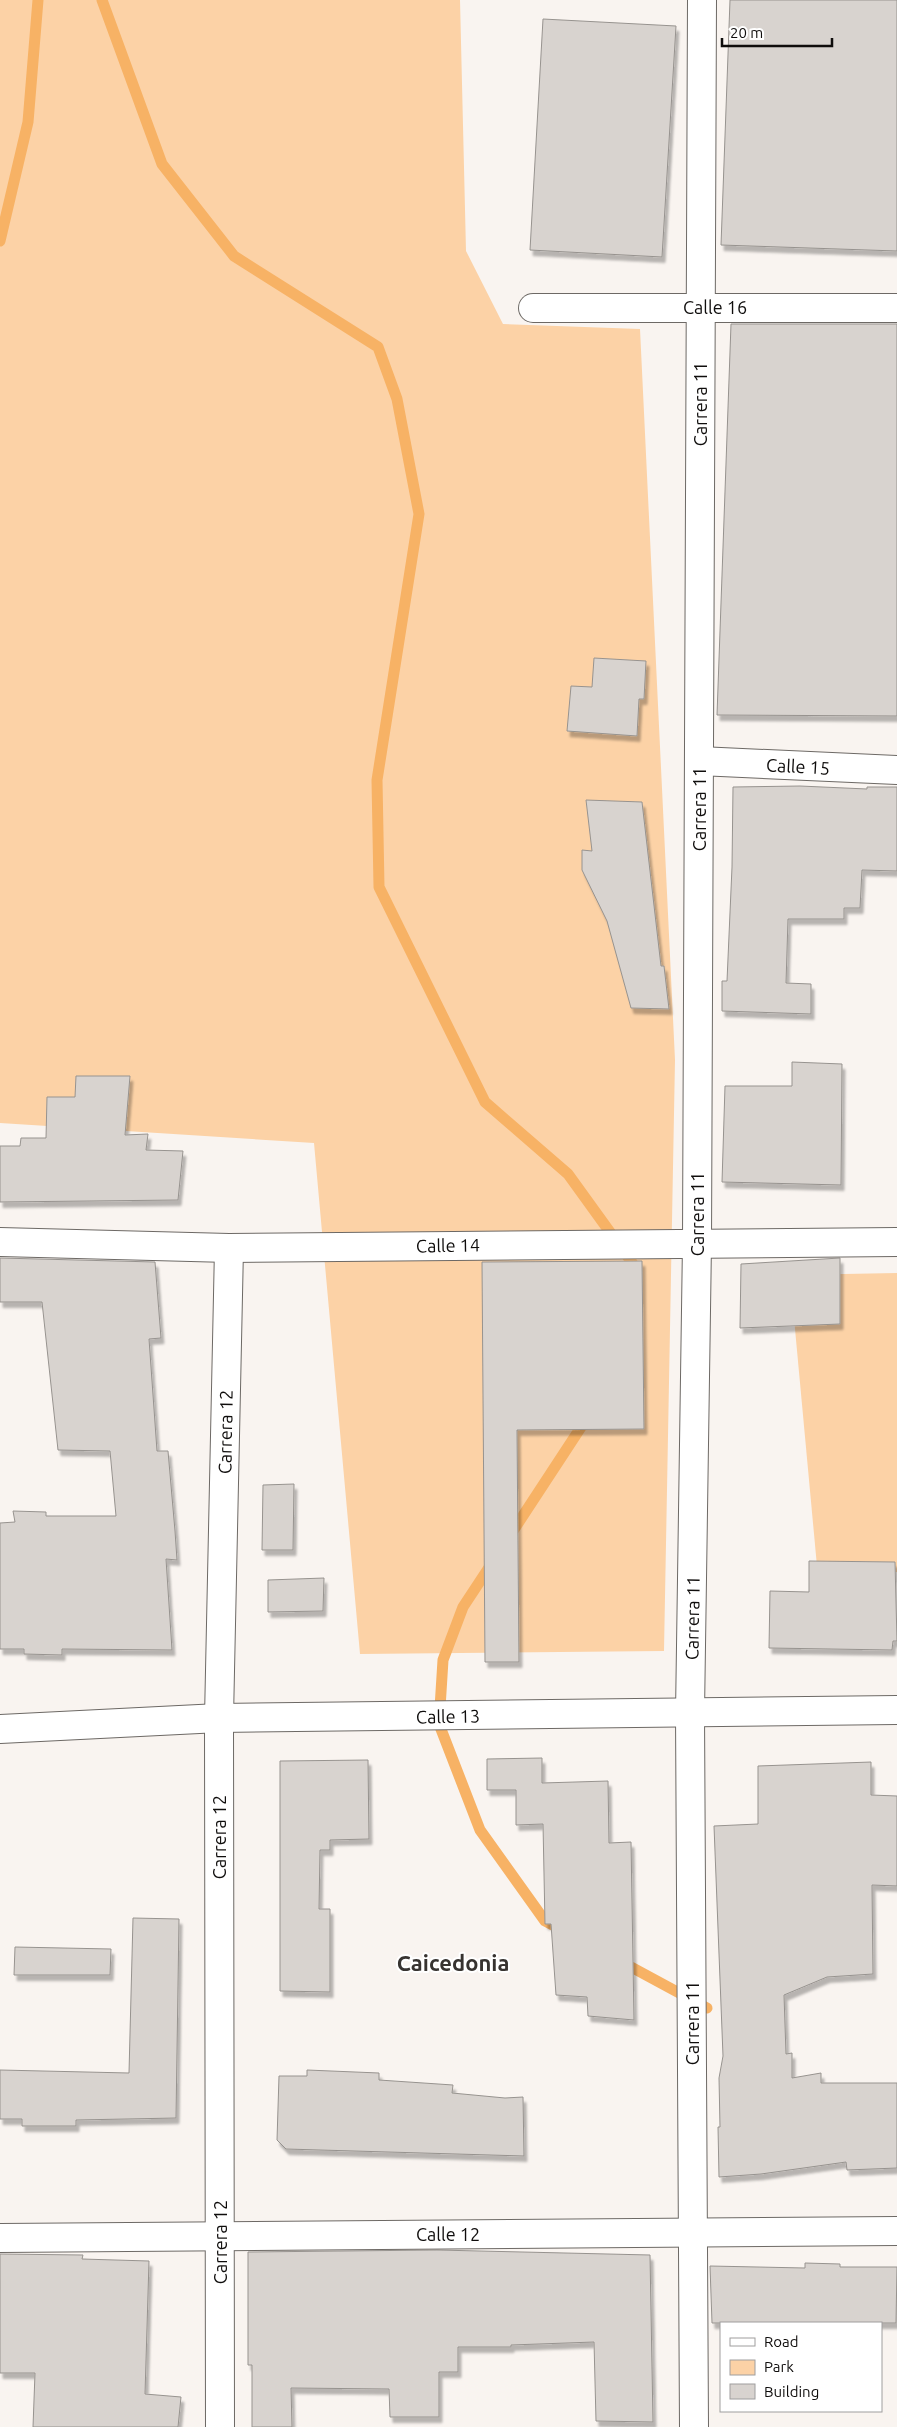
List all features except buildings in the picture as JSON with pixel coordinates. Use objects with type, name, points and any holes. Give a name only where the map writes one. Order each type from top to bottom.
[{"type":"street","name":"Carrera 11","points":[[694,2427],[690,1713],[698,1243],[702,0]]},
{"type":"street","name":"Calle 16","points":[[533,308],[897,308]]},
{"type":"street","name":"Calle 15","points":[[699,761],[897,770]]},
{"type":"street","name":"Calle 14","points":[[0,1242],[228,1248],[897,1242]]},
{"type":"street","name":"Carrera 12","points":[[220,2427],[219,1718],[228,1248]]},
{"type":"street","name":"Calle 13","points":[[0,1729],[219,1718],[897,1710]]},
{"type":"street","name":"Calle 12","points":[[0,2238],[897,2231]]},
{"type":"green space","points":[[0,0],[460,0],[466,251],[503,324],[640,329],[675,1060],[664,1651],[360,1654],[314,1143],[0,1123]]},
{"type":"green space","points":[[897,1273],[897,1572],[818,1577],[790,1275]]},
{"type":"waterway","points":[[0,241],[28,122],[38,0]]},
{"type":"waterway","points":[[102,0],[162,164],[234,256],[378,347],[397,399],[419,514],[377,780],[379,887],[485,1102],[568,1174],[633,1264],[634,1274]]},
{"type":"waterway","points":[[509,1537],[587,1418]]},
{"type":"waterway","points":[[492,1563],[463,1607],[443,1660],[439,1724],[480,1830],[545,1921],[558,1928]]},
{"type":"waterway","points":[[620,1961],[707,2008]]},
{"type":"district","name":"Caicedonia","points":[[453,1962]]}]
